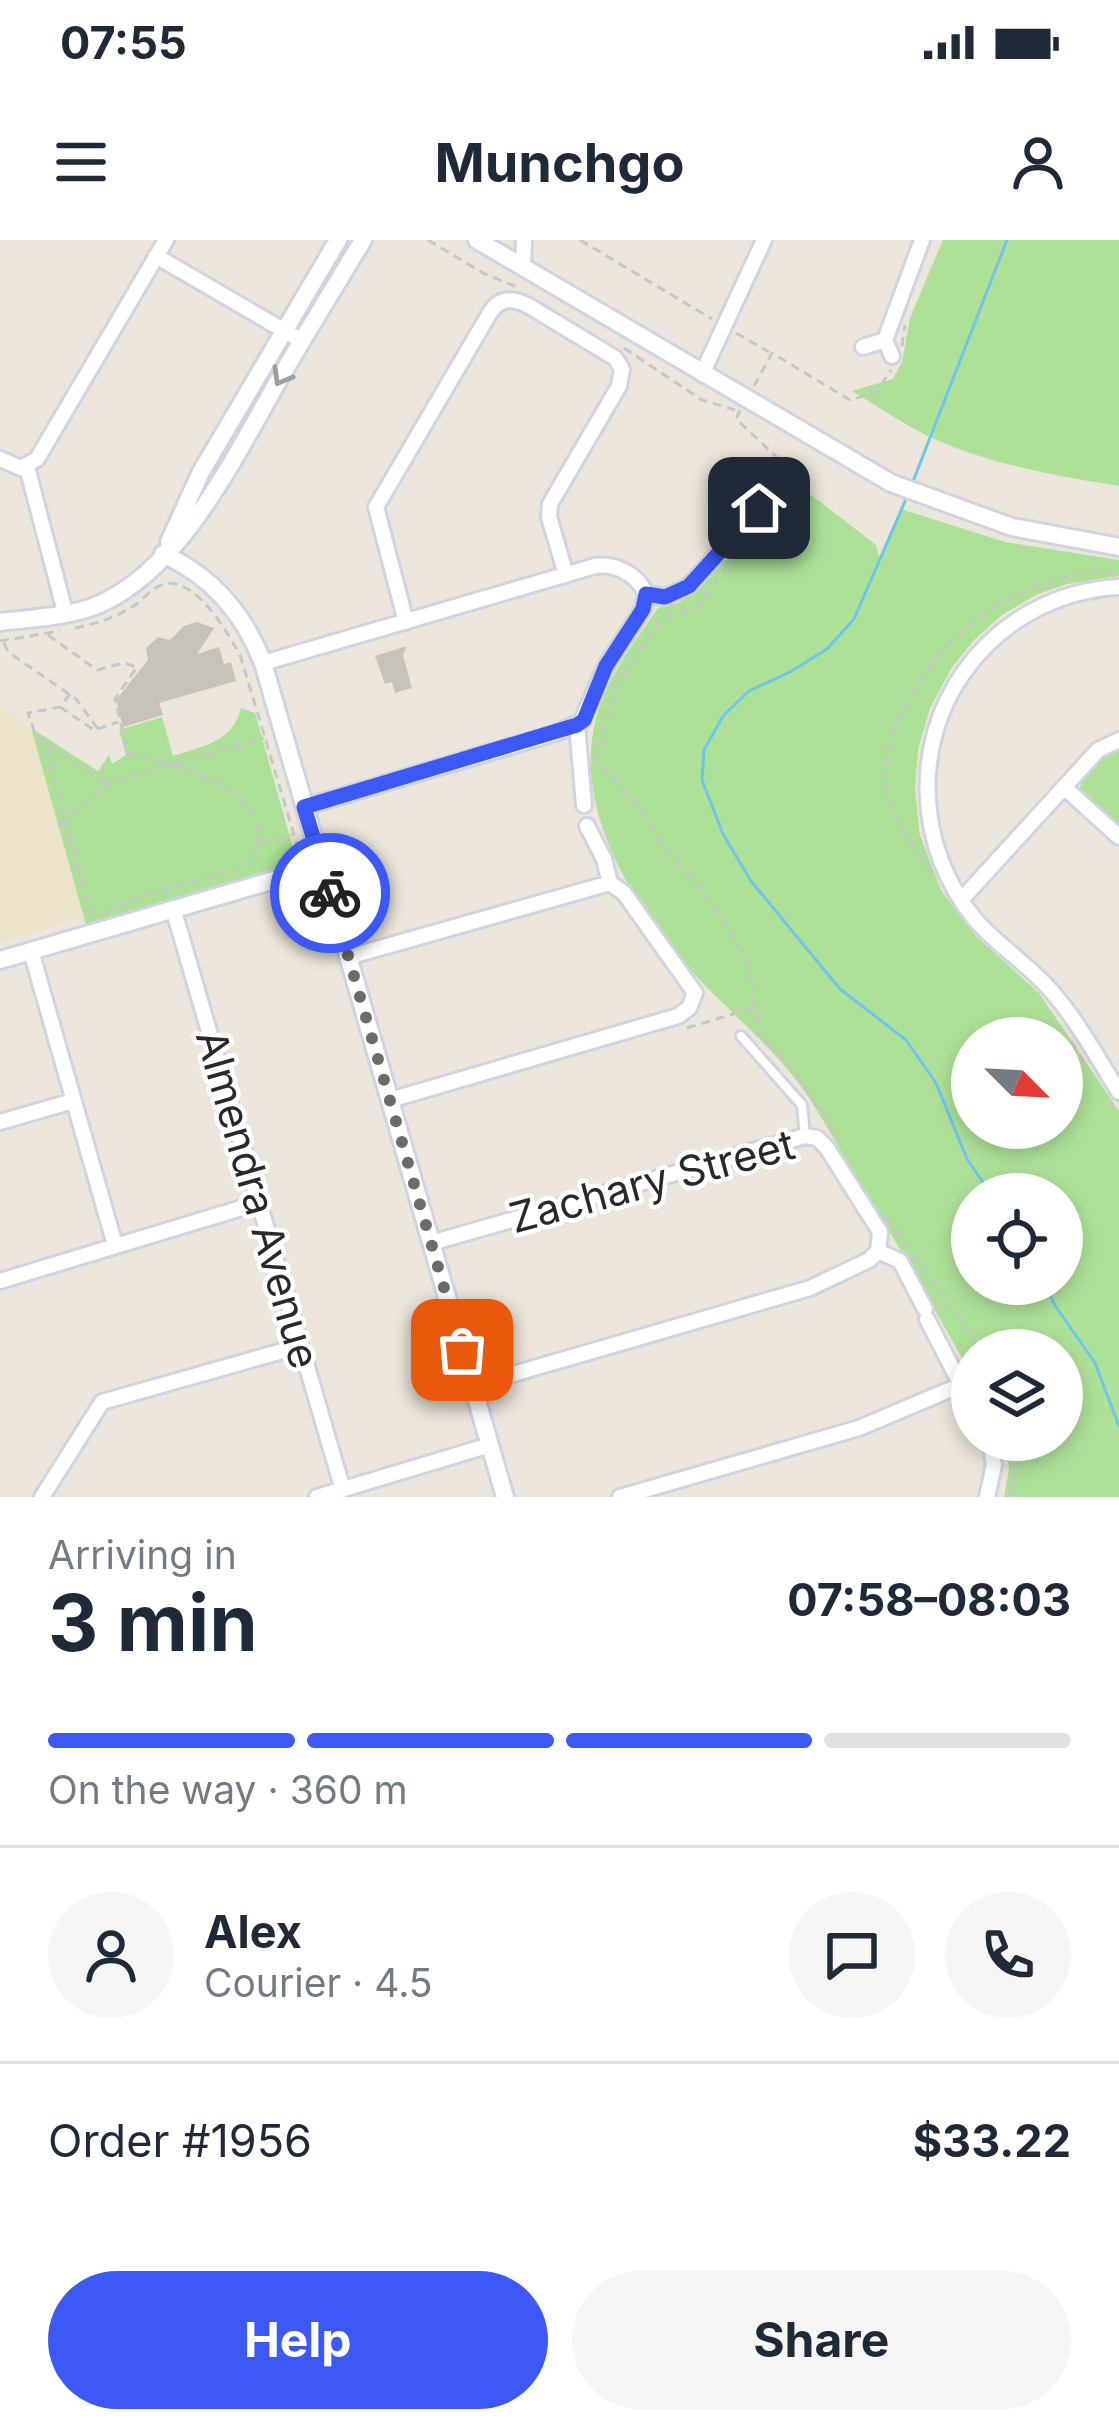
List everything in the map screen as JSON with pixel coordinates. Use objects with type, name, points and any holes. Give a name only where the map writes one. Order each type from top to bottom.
[{"type":"street","points":[[0,459],[16,468],[37,459],[166,240]]},
{"type":"street","points":[[163,554],[188,496],[338,240]]},
{"type":"street","points":[[1,634],[95,606],[120,592],[186,530],[363,240]]},
{"type":"street","points":[[477,240],[859,467],[981,518],[1119,547]]},
{"type":"street","points":[[523,267],[524,240]]},
{"type":"street","points":[[702,374],[764,240]]},
{"type":"street","points":[[892,356],[885,340],[922,240]]},
{"type":"street","points":[[156,256],[302,341]]},
{"type":"street","points":[[406,622],[376,507],[490,311],[508,299],[615,358],[622,369],[619,386],[550,504],[549,517],[566,575]]},
{"type":"street","points":[[863,347],[885,340]]},
{"type":"street","points":[[27,467],[65,612]]},
{"type":"street","points":[[646,594],[665,597],[689,586],[770,494]]},
{"type":"street","points":[[759,508],[773,520]]},
{"type":"street","points":[[163,554],[194,571],[230,603],[263,663],[304,807],[313,868],[348,957],[505,1497]]},
{"type":"street","points":[[263,663],[610,565],[637,580],[646,594],[643,609],[606,666],[584,720],[577,725],[304,807]]},
{"type":"street","points":[[1113,1095],[1054,994],[977,922],[961,900],[941,863],[928,805],[931,751],[949,698],[970,664],[1016,621],[1072,595],[1119,587]]},
{"type":"street","points":[[577,725],[584,805]]},
{"type":"street","points":[[961,900],[1098,750],[1119,740]]},
{"type":"street","points":[[1064,787],[1119,837]]},
{"type":"street","points":[[389,1100],[670,1019],[689,1009],[695,998],[693,988],[668,961],[624,893],[610,884],[604,859],[587,826]]},
{"type":"street","points":[[0,960],[313,868]]},
{"type":"street","points":[[348,957],[610,884]]},
{"type":"street","name":"Almendra Avenue","points":[[173,908],[344,1490]]},
{"type":"street","points":[[31,951],[115,1245]]},
{"type":"street","points":[[0,1122],[74,1101]]},
{"type":"street","name":"Zachary Street","points":[[431,1243],[806,1128],[822,1141],[875,1224],[881,1237],[878,1250]]},
{"type":"street","points":[[0,1280],[258,1203]]},
{"type":"street","points":[[472,1386],[810,1288],[869,1260],[878,1250],[900,1261],[951,1364]]},
{"type":"street","points":[[42,1497],[102,1402],[300,1346]]},
{"type":"street","points":[[620,1497],[859,1428],[951,1389]]},
{"type":"street","points":[[316,1497],[490,1445]]},
{"type":"street","points":[[987,1497],[993,1461]]},
{"type":"lane","points":[[741,1036],[789,1086],[802,1105],[806,1128]]},
{"type":"path","points":[[428,240],[519,288]]},
{"type":"path","points":[[582,240],[772,353]]},
{"type":"path","points":[[616,343],[702,400],[751,418]]},
{"type":"path","points":[[740,411],[736,419],[797,476],[790,514],[766,541],[735,556],[696,608],[657,623],[616,686],[596,760],[638,806],[661,843],[714,907],[750,966],[757,1032],[794,1071],[845,1151]]},
{"type":"path","points":[[935,881],[895,820],[884,779],[892,736],[914,687],[962,630],[994,606],[1054,579],[1119,571]]},
{"type":"path","points":[[98,729],[70,694],[8,652],[1,634],[46,634],[103,623],[156,588],[177,584],[216,616],[235,644],[293,834],[313,868]]},
{"type":"path","points":[[46,634],[97,670],[124,663],[137,667],[115,699],[128,753],[209,780],[244,801],[257,820],[249,866],[137,898],[76,923]]},
{"type":"path","points":[[70,694],[60,706],[28,713],[36,736],[106,784]]},
{"type":"path","points":[[60,706],[94,730],[120,722]]},
{"type":"path","points":[[58,825],[106,784],[265,737]]},
{"type":"path","points":[[45,743],[92,918]]},
{"type":"path","points":[[256,844],[293,834]]},
{"type":"path","points":[[688,1027],[754,1008]]},
{"type":"path","points":[[727,1016],[742,1029],[741,1036]]},
{"type":"path","points":[[1083,1061],[1090,1072]]},
{"type":"path","points":[[1113,1095],[1119,1114]]},
{"type":"path","points":[[806,1128],[823,1115]]},
{"type":"path","points":[[887,1216],[966,1329]]},
{"type":"path","points":[[1010,1497],[1018,1461]]},
{"type":"shaded area","points":[[0,707],[31,728],[83,918],[0,942]]},
{"type":"green space","points":[[943,240],[1119,240],[1119,486],[1025,468],[956,448],[852,391],[893,379],[902,362],[910,318]]},
{"type":"green space","points":[[793,481],[876,545],[880,559],[901,509],[1005,542],[1119,560],[1119,576],[1067,584],[1036,595],[1002,615],[974,640],[930,708],[918,750],[915,790],[920,835],[941,890],[976,936],[1039,993],[1055,1017],[951,1017],[951,1149],[1083,1149],[1083,1058],[1119,1111],[1119,1497],[1004,1497],[1008,1461],[1083,1461],[1083,1329],[951,1329],[951,1339],[807,1094],[695,975],[625,878],[599,816],[592,783],[596,719],[622,661],[658,608],[678,603],[698,590]]},
{"type":"green space","points":[[241,708],[255,713],[297,862],[86,925],[31,728],[98,771],[109,755],[112,764],[126,755],[119,730],[162,717],[173,756],[224,735]]},
{"type":"green space","points":[[1119,748],[1119,831],[1079,794],[1093,766]]},
{"type":"building","points":[[197,622],[214,628],[197,654],[219,647],[224,664],[231,662],[236,681],[159,703],[163,715],[123,727],[116,700],[148,660],[146,648],[158,637],[170,640],[184,626]]},
{"type":"building","points":[[407,646],[403,655],[412,688],[395,693],[392,682],[385,684],[375,656]]},
{"type":"waterway","points":[[912,484],[1007,240]]},
{"type":"waterway","points":[[906,499],[854,619],[827,649],[749,691],[723,716],[704,750],[702,780],[723,834],[751,881],[840,989],[906,1040],[936,1083],[977,1173]]},
{"type":"waterway","points":[[1055,1305],[1095,1363],[1119,1426]]},
{"type":"way so far","points":[[330,893],[462,1350]]},
{"type":"route","points":[[330,893],[304,807],[577,725],[584,720],[606,666],[643,609],[646,594],[665,597],[689,586],[759,508]]}]
